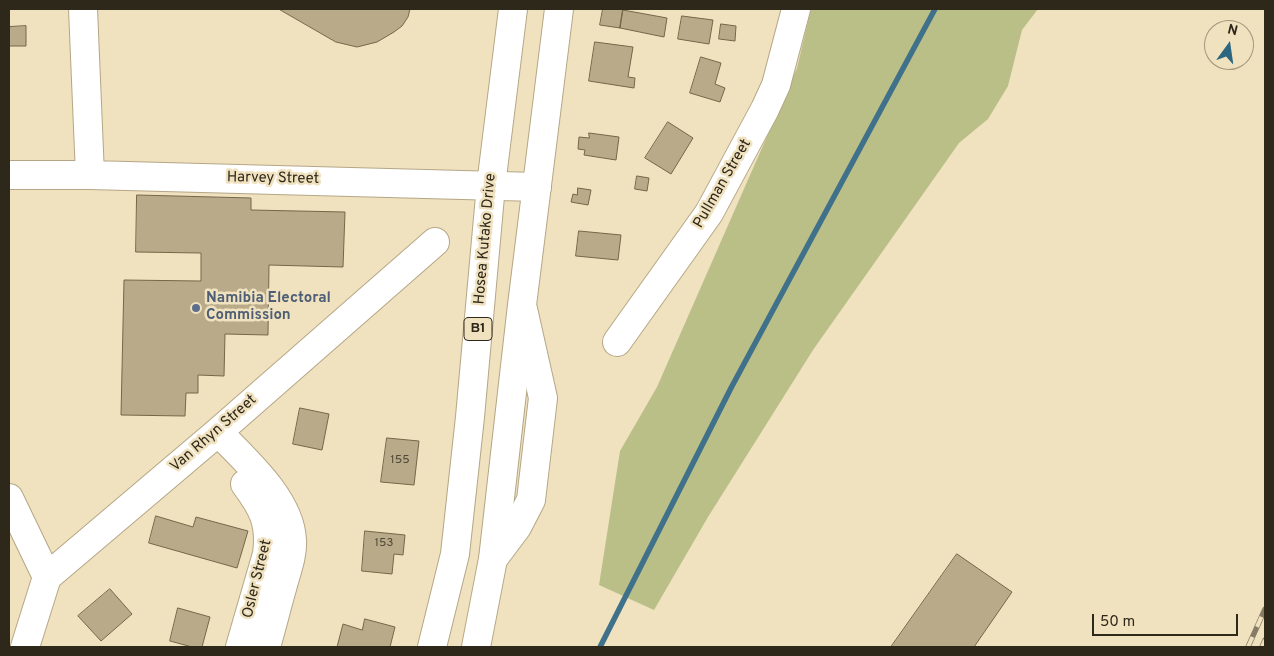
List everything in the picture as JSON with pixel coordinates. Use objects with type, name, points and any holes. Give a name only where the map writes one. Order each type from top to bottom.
[{"type":"street","points":[[83,9],[90,175]]},
{"type":"street","name":"Hosea Kutako Drive","points":[[432,647],[455,554],[470,417],[491,185],[513,9]]},
{"type":"street","points":[[476,647],[493,560],[522,305],[559,9]]},
{"type":"street","name":"Pullman Street","points":[[617,342],[709,213],[766,109],[776,86],[796,9]]},
{"type":"street","name":"Harvey Street","points":[[9,174],[537,186]]},
{"type":"street","name":"Van Rhyn Street","points":[[46,577],[213,436],[435,242]]},
{"type":"street","points":[[213,436],[247,462],[271,490],[284,512],[290,528],[292,541],[290,558],[266,647]]},
{"type":"street","name":"Osler Street","points":[[213,436],[254,496],[268,525],[267,554],[240,647]]},
{"type":"street","points":[[9,498],[46,577],[25,647]]},
{"type":"green space","points":[[811,9],[1038,9],[1022,30],[1008,86],[988,119],[959,143],[813,350],[708,517],[654,610],[599,585],[620,451],[657,387],[797,68]]},
{"type":"building","points":[[279,9],[410,9],[408,17],[402,26],[394,32],[377,42],[357,47],[336,42]]},
{"type":"building","points":[[603,9],[623,9],[620,28],[600,25]]},
{"type":"building","points":[[623,10],[667,18],[664,37],[620,28]]},
{"type":"building","points":[[682,16],[713,20],[709,44],[678,39]]},
{"type":"building","points":[[721,24],[736,26],[735,41],[719,39]]},
{"type":"building","points":[[26,26],[26,46],[9,46],[9,27]]},
{"type":"building","points":[[595,42],[633,47],[628,77],[635,78],[634,88],[589,81]]},
{"type":"building","points":[[701,57],[721,63],[715,84],[725,88],[720,102],[690,93]]},
{"type":"building","points":[[668,122],[693,138],[671,174],[645,158]]},
{"type":"building","points":[[589,133],[619,137],[616,160],[584,155],[585,150],[578,149],[579,137],[589,138]]},
{"type":"building","points":[[637,176],[649,178],[647,191],[635,189]]},
{"type":"building","points":[[578,188],[591,190],[588,205],[571,202],[573,194],[577,195]]},
{"type":"building","name":"Namibia Electoral Commission","points":[[137,195],[251,198],[251,210],[345,212],[343,267],[269,265],[268,335],[225,334],[224,376],[198,375],[198,393],[186,393],[185,416],[121,415],[124,280],[201,281],[201,253],[136,252]]},
{"type":"building","points":[[579,231],[621,235],[618,260],[576,256]]},
{"type":"building","points":[[300,408],[329,414],[322,450],[293,444]]},
{"type":"building","points":[[387,438],[419,441],[414,485],[381,482]]},
{"type":"building","points":[[156,516],[193,527],[196,517],[248,531],[237,568],[149,543]]},
{"type":"building","points":[[365,531],[405,535],[403,555],[394,554],[392,574],[362,571]]},
{"type":"building","points":[[957,554],[1012,592],[974,647],[891,647]]},
{"type":"building","points":[[110,589],[132,614],[101,641],[78,616]]},
{"type":"building","points":[[178,608],[210,617],[202,647],[192,647],[170,641]]},
{"type":"building","points":[[365,619],[395,627],[390,647],[337,647],[343,624],[362,630]]},
{"type":"waterway","points":[[600,647],[731,388],[935,9]]},
{"type":"railway","points":[[1248,647],[1265,609]]},
{"type":"railway","points":[[1262,647],[1265,640]]},
{"type":"place","name":"Namibia Electoral Commission","points":[[196,308]]}]
